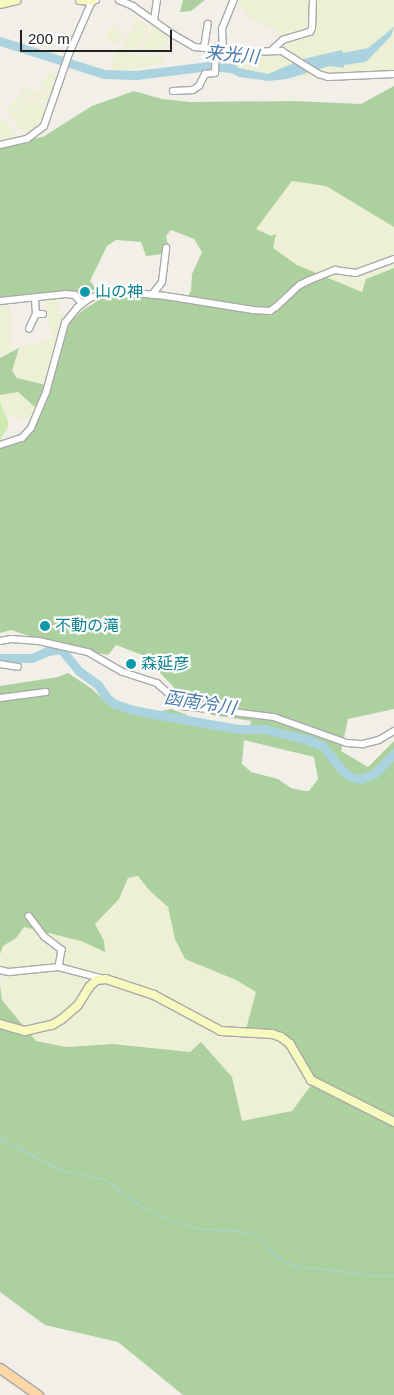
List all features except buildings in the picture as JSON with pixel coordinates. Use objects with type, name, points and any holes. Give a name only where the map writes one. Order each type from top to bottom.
[{"type":"main road","points":[[0,1368],[38,1395]]},
{"type":"street","points":[[0,4],[17,0]]},
{"type":"street","points":[[0,145],[27,139],[44,126],[62,70],[94,1],[80,0]]},
{"type":"street","points":[[120,0],[154,20],[188,45],[240,52],[282,51],[318,74],[334,77],[394,74]]},
{"type":"street","points":[[154,20],[157,0]]},
{"type":"street","points":[[174,91],[193,90],[199,86],[205,74],[215,73],[215,62],[222,29],[234,0]]},
{"type":"street","points":[[272,50],[283,40],[310,32],[312,28],[312,0]]},
{"type":"street","points":[[204,48],[208,24]]},
{"type":"street","points":[[152,295],[162,282],[166,248]]},
{"type":"street","points":[[0,445],[22,438],[31,428],[46,393],[65,323],[82,303],[106,293],[152,295],[270,311],[300,285],[310,280],[335,270],[356,273],[394,259]]},
{"type":"street","points":[[0,301],[70,294],[82,303]]},
{"type":"street","points":[[29,330],[36,314],[35,298]]},
{"type":"street","points":[[36,314],[43,314]]},
{"type":"street","points":[[0,641],[11,639],[39,640],[88,652],[123,672],[156,683],[183,706],[274,718],[347,743],[363,744],[379,740],[394,731]]},
{"type":"street","points":[[0,664],[18,667]]},
{"type":"street","points":[[0,698],[46,692]]},
{"type":"street","points":[[29,916],[45,937],[62,950],[59,967]]},
{"type":"street","points":[[0,970],[59,967],[106,979],[154,995],[221,1031],[272,1034],[281,1037],[290,1044],[311,1080],[394,1122]]},
{"type":"street","points":[[0,1024],[25,1031],[52,1025],[78,1005],[90,986],[97,980],[106,979]]},
{"type":"green space","points":[[183,0],[205,0],[191,11],[180,12]]},
{"type":"green space","points":[[241,0],[394,0],[394,72],[299,78],[229,75],[232,50],[272,50],[283,40],[274,29],[251,19],[238,6]]},
{"type":"green space","points":[[134,18],[150,26],[137,51],[122,45],[131,31]]},
{"type":"green space","points":[[154,23],[170,37],[161,53],[142,52],[140,50]]},
{"type":"green space","points":[[114,27],[124,38],[117,44],[109,42],[106,37],[110,28]]},
{"type":"green space","points":[[121,47],[130,53],[125,71],[111,70],[117,48]]},
{"type":"green space","points":[[132,52],[139,55],[163,56],[164,63],[127,71],[127,65]]},
{"type":"green space","points":[[51,69],[56,74],[51,93],[38,88]]},
{"type":"green space","points":[[394,86],[394,227],[326,186],[292,181],[256,229],[271,236],[276,234],[273,248],[297,265],[362,292],[366,279],[394,268],[394,709],[348,719],[341,751],[368,767],[394,741],[394,1395],[183,1395],[118,1342],[45,1325],[0,1292],[0,985],[2,1000],[36,1041],[66,1047],[113,1044],[190,1052],[201,1042],[232,1077],[242,1121],[292,1111],[315,1080],[282,1033],[246,1029],[256,992],[236,980],[185,959],[175,939],[168,907],[150,891],[138,876],[128,878],[119,899],[95,924],[104,941],[105,952],[81,941],[24,927],[16,938],[3,946],[0,954],[0,686],[58,677],[68,673],[92,689],[110,705],[139,716],[171,709],[185,714],[208,729],[248,732],[251,721],[212,715],[186,700],[161,674],[150,658],[116,645],[108,655],[56,645],[11,630],[0,633],[0,447],[30,432],[48,382],[57,343],[68,324],[83,310],[107,295],[186,299],[191,291],[192,274],[202,252],[194,239],[171,230],[166,236],[170,253],[146,256],[141,242],[116,240],[107,246],[90,281],[97,290],[46,293],[0,299],[0,144],[43,137],[92,106],[134,91],[162,99],[190,102],[295,101],[361,104]],"holes":[[[244,740],[314,757],[318,779],[309,791],[291,788],[278,779],[251,772],[242,764]]]},
{"type":"green space","points":[[22,88],[28,89],[25,98],[10,116],[6,111],[19,95]]},
{"type":"green space","points":[[29,89],[50,95],[48,102],[27,98]]},
{"type":"green space","points":[[26,100],[46,104],[43,117],[33,130],[26,134],[17,126],[11,115]]},
{"type":"green space","points":[[6,119],[18,137],[0,139],[0,123]]},
{"type":"green space","points":[[292,181],[326,186],[394,227],[394,268],[366,279],[362,292],[297,265],[273,248],[271,236],[255,229]]},
{"type":"green space","points":[[58,299],[59,314],[66,314],[66,316],[57,335],[51,336],[45,300]]},
{"type":"green space","points":[[10,304],[13,349],[0,356],[0,305]]},
{"type":"green space","points":[[58,337],[45,384],[17,379],[11,371],[20,347]]},
{"type":"green space","points":[[19,348],[12,371],[17,378],[46,385],[35,407],[18,392],[0,395],[0,358]]},
{"type":"green space","points":[[17,391],[35,407],[31,420],[7,417],[0,402],[0,394]]},
{"type":"green space","points":[[0,402],[8,421],[8,427],[0,441]]},
{"type":"green space","points":[[138,876],[150,891],[168,907],[175,939],[185,959],[236,980],[257,992],[315,1080],[292,1111],[242,1121],[232,1077],[202,1042],[190,1052],[113,1044],[66,1047],[36,1041],[2,999],[0,954],[3,946],[16,938],[24,927],[81,941],[104,951],[104,941],[95,924],[119,899],[128,878]]},
{"type":"water","points":[[394,27],[391,36],[366,62],[344,65],[344,68],[330,66],[287,79],[269,81],[239,77],[221,67],[225,65],[268,74],[303,59],[342,50],[343,53],[368,48]]},
{"type":"waterway","name":"来光川","points":[[0,41],[104,74],[136,75],[208,66],[233,68]]},
{"type":"waterway","name":"函南冷川","points":[[0,658],[32,658],[48,651],[61,649],[79,671],[98,685],[107,698],[115,704],[133,710],[238,729],[264,729],[308,740],[323,746],[342,770],[349,776],[360,779],[374,774],[394,753]]},
{"type":"waterway","points":[[0,1138],[60,1170],[104,1179],[141,1206],[172,1221],[196,1228],[247,1232],[258,1237],[279,1258],[291,1264],[375,1275],[394,1275]]},
{"type":"place","name":"山の神","points":[[85,292]]},
{"type":"place","name":"不動の滝","points":[[45,626]]},
{"type":"place","name":"森延彦","points":[[131,664]]}]
